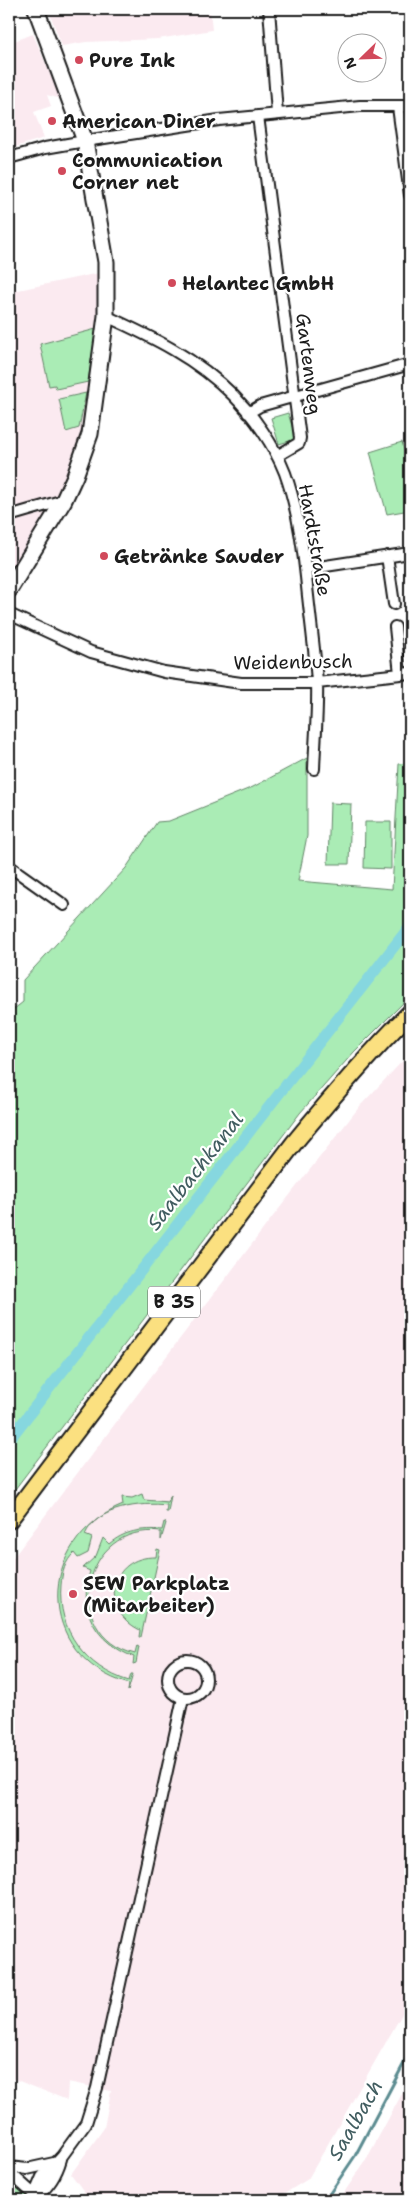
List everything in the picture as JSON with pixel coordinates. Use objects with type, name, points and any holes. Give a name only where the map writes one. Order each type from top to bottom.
[{"type":"main road","points":[[9,590],[64,500],[76,476],[90,434],[106,316],[106,262],[85,141],[36,9]]},
{"type":"main road","name":"B 35","points":[[9,1520],[294,1143],[382,1040],[410,1014]]},
{"type":"street","points":[[269,9],[277,113]]},
{"type":"street","points":[[9,158],[45,148],[85,141],[277,113],[360,106],[410,106]]},
{"type":"street","points":[[398,107],[410,195]]},
{"type":"street","name":"Gartenweg","points":[[258,116],[300,438],[299,444],[277,456]]},
{"type":"street","name":"Hardtstraße","points":[[106,316],[157,339],[206,371],[234,395],[248,412],[277,456],[285,474],[296,516],[306,568],[317,683],[314,769]]},
{"type":"street","points":[[248,412],[260,406],[410,364]]},
{"type":"street","points":[[9,516],[64,500]]},
{"type":"street","points":[[306,568],[410,553]]},
{"type":"street","points":[[387,556],[394,604]]},
{"type":"street","name":"Weidenbusch","points":[[9,614],[91,652],[164,672],[241,683],[317,683],[405,673]]},
{"type":"street","points":[[395,627],[405,673]]},
{"type":"street","points":[[9,866],[64,905]]},
{"type":"street","points":[[38,2199],[37,2184],[86,2123],[100,2076],[183,1698]]},
{"type":"street","points":[[9,2167],[26,2169],[58,2160]]},
{"type":"street","points":[[9,2172],[38,2199]]},
{"type":"shaded area","points":[[48,9],[210,9],[212,30],[158,39],[86,42],[62,46]]},
{"type":"shaded area","points":[[33,34],[61,99],[47,95],[51,106],[34,112],[44,138],[9,149],[9,43]]},
{"type":"shaded area","points":[[99,273],[99,334],[78,451],[62,490],[9,576],[9,292]]},
{"type":"shaded area","points":[[410,1053],[410,2000],[308,2179],[274,2200],[90,2200],[71,2174],[104,2128],[111,2091],[68,2082],[67,2100],[9,2077],[9,1563],[271,1219],[360,1106]]},
{"type":"shaded area","points":[[410,2079],[410,2200],[339,2200],[366,2160]]},
{"type":"green space","points":[[96,329],[88,382],[56,389],[55,385],[49,386],[40,344]]},
{"type":"green space","points":[[86,393],[79,428],[66,432],[59,399]]},
{"type":"green space","points":[[288,413],[296,439],[279,444],[271,418]]},
{"type":"green space","points":[[402,442],[410,470],[410,510],[387,514],[370,452]]},
{"type":"green space","points":[[307,758],[307,836],[298,881],[392,889],[399,764],[410,763],[410,996],[354,1052],[300,1113],[9,1497],[9,1013],[23,1002],[23,980],[126,868],[157,822],[169,821],[253,787]]},
{"type":"green space","points":[[330,803],[351,804],[349,864],[328,864]]},
{"type":"green space","points":[[365,822],[391,822],[391,869],[364,868]]},
{"type":"green space","points":[[142,1494],[144,1500],[168,1502],[171,1495],[168,1512],[166,1512],[167,1505],[145,1504],[121,1508],[112,1512],[123,1505],[122,1497],[132,1498]]},
{"type":"green space","points":[[164,1522],[166,1523],[161,1540],[161,1532],[134,1534],[113,1544],[98,1561],[90,1582],[89,1604],[96,1626],[111,1643],[135,1654],[137,1646],[139,1647],[136,1663],[133,1664],[134,1657],[120,1651],[109,1643],[93,1623],[88,1612],[86,1599],[90,1571],[83,1568],[96,1556],[103,1538],[109,1544],[121,1536],[134,1531],[162,1530]]},
{"type":"green space","points":[[91,1526],[85,1535],[92,1538],[88,1553],[78,1558],[74,1553],[66,1563],[63,1572],[61,1602],[64,1617],[69,1632],[77,1645],[100,1667],[129,1681],[131,1674],[133,1674],[128,1691],[129,1684],[98,1670],[76,1649],[62,1624],[58,1597],[62,1570],[74,1544]]},
{"type":"green space","points":[[157,1549],[160,1550],[141,1637],[139,1637],[140,1630],[127,1621],[119,1610],[115,1598],[115,1586],[119,1574],[128,1565],[140,1559],[156,1557]]},
{"type":"green space","points":[[9,2179],[36,2200],[9,2200]]},
{"type":"waterway","name":"Saalbachkanal","points":[[9,1440],[410,926]]},
{"type":"waterway","name":"Saalbach","points":[[321,2200],[328,2196],[355,2156],[410,2052]]},
{"type":"place","name":"Pure Ink","points":[[79,60]]},
{"type":"place","name":"American Diner","points":[[52,121]]},
{"type":"place","name":"Communication Corner net","points":[[62,171]]},
{"type":"place","name":"Helantec GmbH","points":[[172,283]]},
{"type":"place","name":"Getränke Sauder","points":[[104,556]]},
{"type":"place","name":"SEW Parkplatz (Mitarbeiter)","points":[[73,1594]]}]
